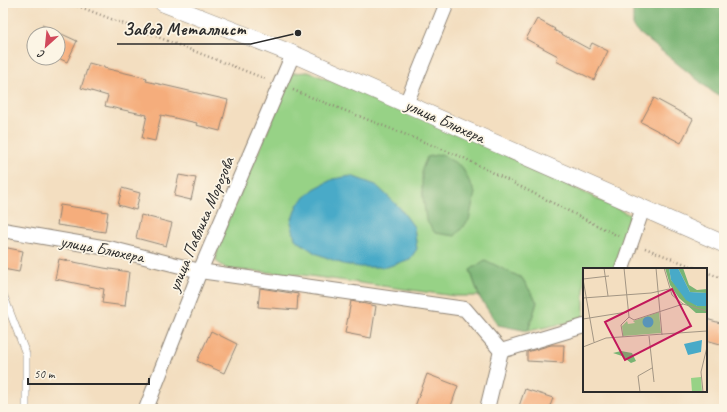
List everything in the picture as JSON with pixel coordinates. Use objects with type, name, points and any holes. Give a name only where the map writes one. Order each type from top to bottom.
[{"type":"street","name":"улица Блюхера","points":[[163,3],[293,54],[724,244]]},
{"type":"street","points":[[406,104],[447,3]]},
{"type":"street","name":"улица Павлика Морозова","points":[[146,409],[200,271],[293,54]]},
{"type":"street","points":[[622,268],[643,208]]},
{"type":"street","name":"улица Блюхера","points":[[3,230],[113,249],[200,271],[465,309],[501,351]]},
{"type":"street","points":[[489,408],[501,351],[583,326]]},
{"type":"lane","points":[[3,294],[26,354],[26,409]]},
{"type":"path","points":[[70,3],[462,157],[631,243],[695,268]]},
{"type":"path","points":[[707,272],[724,279]]},
{"type":"green space","points":[[633,3],[724,3],[724,97],[714,93],[633,28]]},
{"type":"green space","points":[[308,72],[397,105],[549,175],[630,215],[621,256],[616,268],[583,268],[583,318],[580,320],[528,331],[537,302],[522,278],[470,270],[479,296],[454,296],[303,275],[227,269],[216,261],[218,244],[293,73]]},
{"type":"green space","points":[[441,154],[462,167],[475,193],[469,220],[455,236],[435,233],[426,220],[422,189],[422,169],[427,157]]},
{"type":"green space","points":[[485,260],[522,278],[537,302],[528,331],[498,325],[480,298],[470,270]]},
{"type":"water","points":[[351,176],[376,185],[400,208],[414,227],[417,249],[410,259],[387,267],[360,267],[343,264],[315,253],[295,239],[291,222],[297,205],[314,189],[333,179]]},
{"type":"building","points":[[537,19],[589,49],[592,43],[608,51],[594,80],[556,61],[558,56],[526,39]]},
{"type":"building","points":[[66,36],[77,41],[66,62]]},
{"type":"building","points":[[89,63],[147,78],[146,81],[228,100],[220,131],[196,125],[197,123],[161,115],[155,141],[142,138],[147,115],[105,106],[108,96],[81,88]]},
{"type":"building","points":[[654,98],[693,119],[681,143],[641,122]]},
{"type":"building","points":[[179,175],[196,178],[191,200],[174,196]]},
{"type":"building","points":[[122,188],[140,193],[136,210],[118,205]]},
{"type":"building","points":[[60,205],[108,212],[105,232],[57,225]]},
{"type":"building","points":[[141,215],[172,223],[166,246],[136,238]]},
{"type":"building","points":[[3,247],[23,251],[19,272],[3,269]]},
{"type":"building","points":[[59,259],[129,272],[125,306],[102,303],[104,289],[55,279]]},
{"type":"building","points":[[260,288],[298,294],[297,310],[258,307]]},
{"type":"building","points":[[351,301],[376,306],[371,338],[345,333]]},
{"type":"building","points":[[707,319],[724,324],[724,345],[707,340]]},
{"type":"building","points":[[211,331],[237,344],[224,373],[197,361]]},
{"type":"building","points":[[551,345],[564,345],[563,363],[527,361],[527,352]]},
{"type":"building","points":[[427,374],[458,386],[450,409],[414,409]]},
{"type":"building","points":[[525,389],[553,398],[549,409],[518,409]]},
{"type":"place","name":"Завод Металлист","points":[[298,33]]}]
